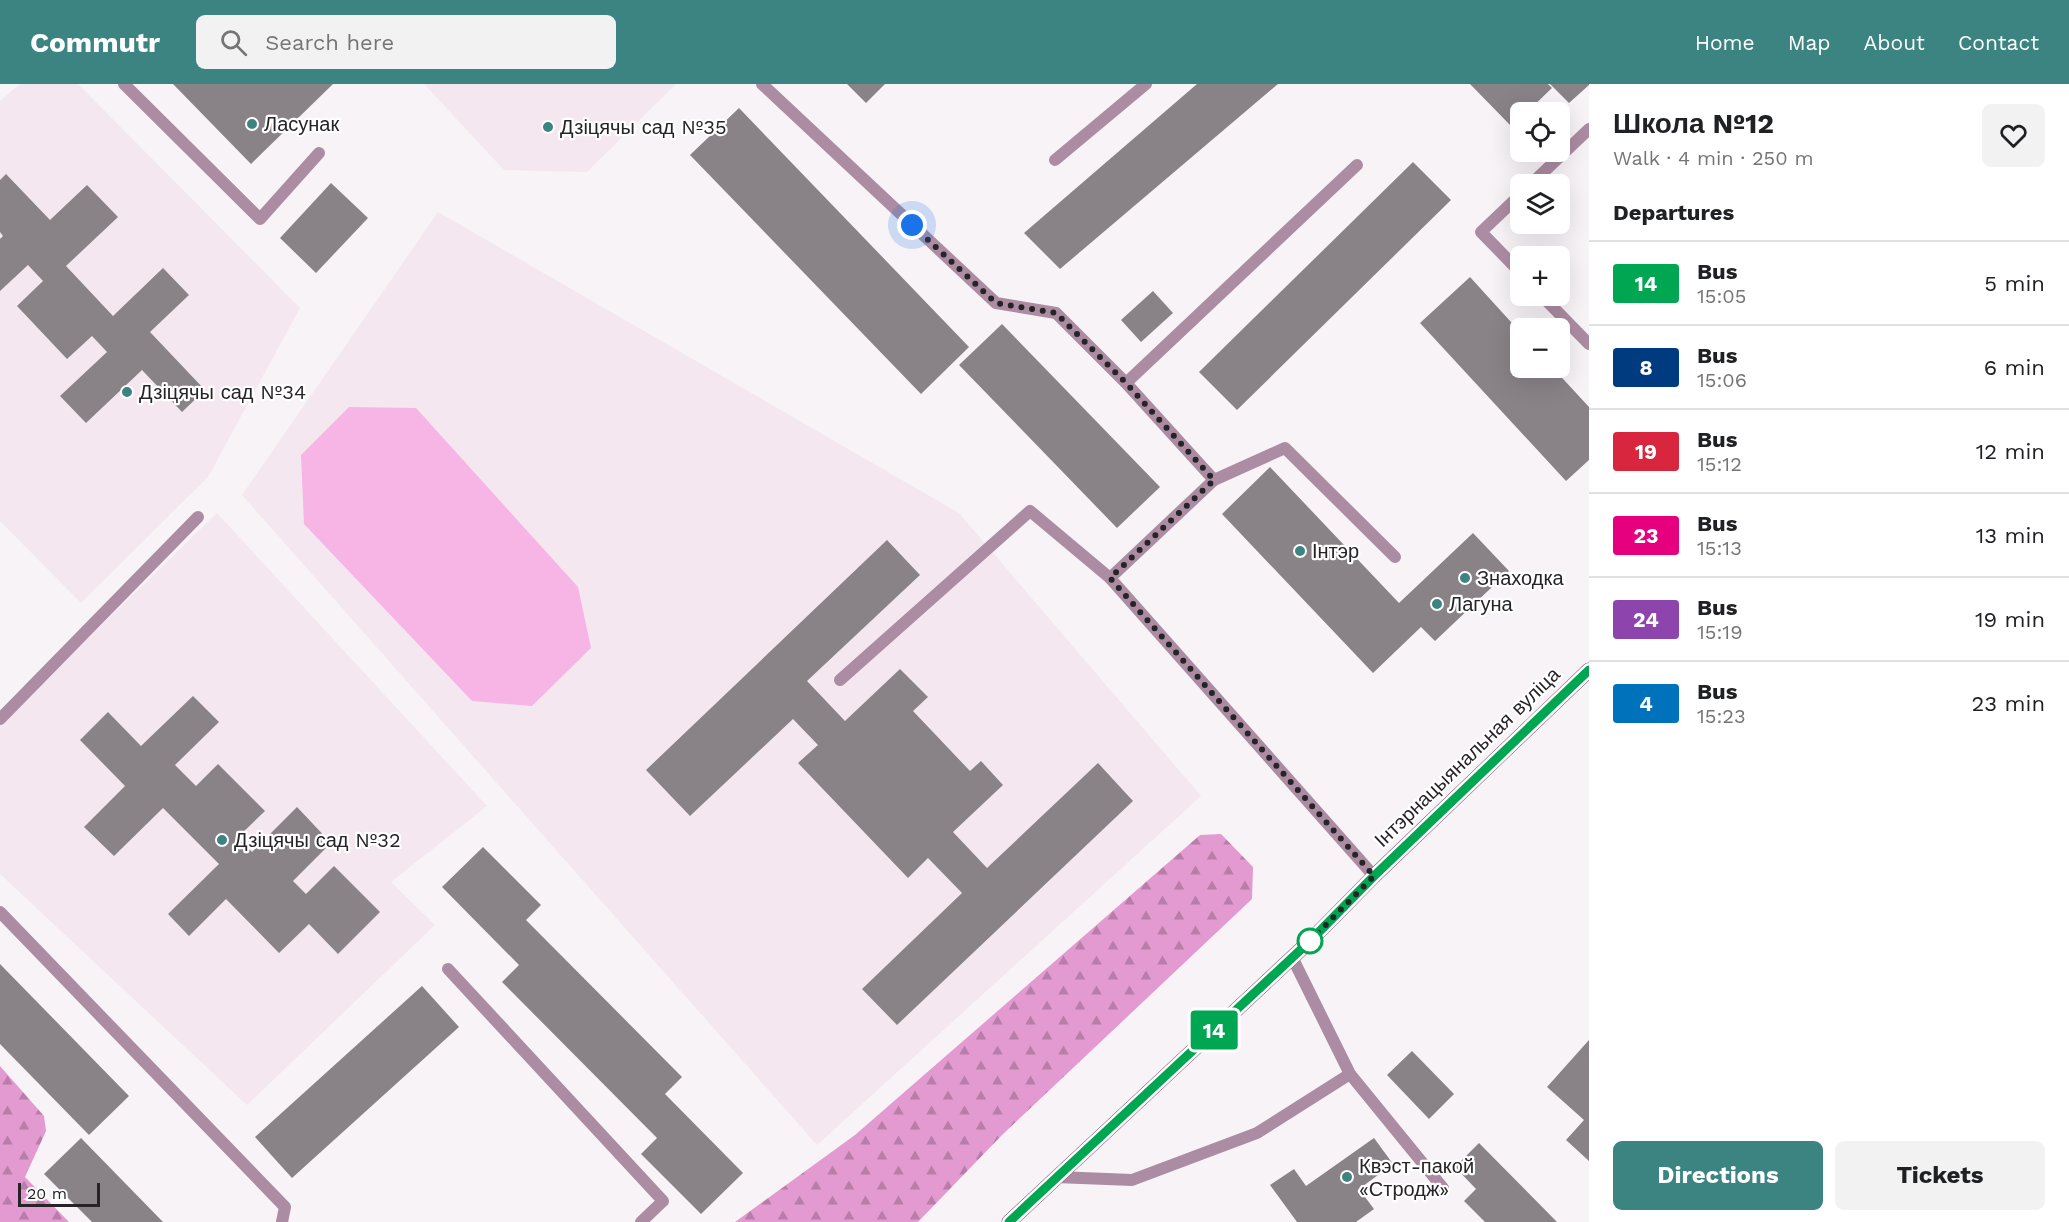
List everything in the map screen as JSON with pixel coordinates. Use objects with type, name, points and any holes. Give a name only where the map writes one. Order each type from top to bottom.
[{"type":"main road","name":"Інтэрнацыянальная вуліца","points":[[1009,1222],[1292,957],[1589,670]]},
{"type":"lane","points":[[124,84],[260,219],[319,153]]},
{"type":"lane","points":[[762,84],[996,303],[1056,313],[1126,383],[1214,480]]},
{"type":"lane","points":[[1055,160],[1146,84]]},
{"type":"lane","points":[[1542,174],[1589,129]]},
{"type":"lane","points":[[1126,383],[1357,165]]},
{"type":"lane","points":[[1510,204],[1481,232],[1510,262]]},
{"type":"lane","points":[[1552,306],[1589,344]]},
{"type":"lane","points":[[1110,578],[1214,480],[1285,448],[1395,557]]},
{"type":"lane","points":[[840,680],[1030,511],[1110,578],[1374,876]]},
{"type":"lane","points":[[0,719],[198,517]]},
{"type":"lane","points":[[0,912],[285,1207],[282,1222]]},
{"type":"lane","points":[[1292,957],[1350,1074],[1443,1188]]},
{"type":"lane","points":[[448,969],[663,1201],[641,1222]]},
{"type":"lane","points":[[1056,1177],[1132,1180],[1257,1133],[1350,1074]]},
{"type":"shaded area","name":"Дзіцячы сад №34","points":[[20,84],[78,84],[300,308],[208,477],[81,603],[0,521],[0,101]]},
{"type":"shaded area","name":"Дзіцячы сад №35","points":[[424,84],[676,84],[587,172],[504,170]]},
{"type":"shaded area","points":[[438,212],[959,513],[1201,796],[817,1145],[242,495]]},
{"type":"shaded area","points":[[349,407],[416,408],[578,587],[591,648],[532,706],[472,701],[304,524],[301,455]]},
{"type":"shaded area","name":"Дзіцячы сад №32","points":[[217,513],[487,806],[391,882],[435,925],[247,1105],[0,874],[0,724]]},
{"type":"green space","points":[[1221,834],[1253,867],[1252,899],[1002,1135],[918,1222],[735,1222],[855,1135],[1200,835]]},
{"type":"green space","points":[[0,1066],[44,1116],[46,1131],[25,1177],[69,1222],[0,1222]]},
{"type":"building","name":"Ласунак","points":[[173,84],[333,84],[251,164]]},
{"type":"building","points":[[847,84],[885,84],[866,103]]},
{"type":"building","points":[[1197,84],[1278,84],[1060,269],[1024,233]]},
{"type":"building","points":[[1470,84],[1548,84],[1552,88],[1537,102],[1510,102],[1510,125]]},
{"type":"building","points":[[1550,84],[1589,84],[1570,102]]},
{"type":"building","points":[[739,108],[969,347],[921,394],[690,155]]},
{"type":"building","points":[[1413,162],[1451,200],[1237,410],[1199,372]]},
{"type":"building","points":[[6,174],[50,220],[87,185],[118,217],[66,266],[113,316],[163,268],[189,295],[150,332],[205,390],[182,412],[142,370],[86,423],[60,396],[107,352],[92,336],[67,359],[17,306],[43,281],[28,265],[0,291],[0,239],[3,236],[0,232],[0,180]]},
{"type":"building","points":[[331,183],[368,218],[316,273],[280,238]]},
{"type":"building","points":[[1470,277],[1510,321],[1510,378],[1562,378],[1589,407],[1589,460],[1566,481],[1420,323]]},
{"type":"building","points":[[1153,291],[1173,313],[1141,342],[1121,320]]},
{"type":"building","points":[[1002,324],[1160,487],[1117,528],[959,365]]},
{"type":"building","points":[[1270,467],[1399,603],[1473,533],[1509,571],[1435,641],[1421,627],[1373,673],[1222,514]]},
{"type":"building","points":[[887,540],[920,575],[807,681],[845,721],[900,669],[928,697],[913,711],[970,771],[981,761],[1003,785],[953,832],[987,868],[1098,763],[1133,801],[897,1025],[862,989],[962,893],[928,858],[908,878],[798,763],[818,745],[793,719],[690,816],[646,770]]},
{"type":"building","points":[[193,696],[219,722],[175,765],[196,786],[218,764],[265,811],[238,837],[252,852],[297,807],[331,843],[293,881],[306,894],[334,866],[380,912],[338,954],[309,924],[279,953],[226,899],[189,936],[168,914],[219,864],[163,808],[114,856],[84,827],[125,786],[80,740],[108,712],[141,746]]},
{"type":"building","points":[[483,847],[541,905],[526,920],[682,1077],[665,1094],[743,1173],[701,1214],[641,1154],[657,1138],[502,982],[519,965],[442,887]]},
{"type":"building","points":[[0,964],[129,1096],[89,1135],[0,1044]]},
{"type":"building","points":[[422,986],[459,1027],[292,1178],[255,1137]]},
{"type":"building","points":[[1589,1040],[1589,1161],[1566,1140],[1584,1120],[1547,1087]]},
{"type":"building","points":[[1412,1051],[1454,1094],[1429,1119],[1387,1075]]},
{"type":"building","points":[[81,1138],[163,1222],[92,1222],[44,1174]]},
{"type":"building","name":"Квэст-пакой «Стродж»","points":[[1374,1138],[1393,1164],[1359,1189],[1374,1209],[1356,1222],[1297,1222],[1270,1185],[1294,1169],[1306,1186]]},
{"type":"building","points":[[1479,1143],[1557,1222],[1485,1222],[1464,1201],[1476,1189],[1455,1167]]},
{"type":"bus line","name":"14","points":[[1009,1222],[1310,941],[1374,876],[1589,670]]},
{"type":"place","name":"Ласунак","points":[[252,124]]},
{"type":"place","name":"Дзіцячы сад №35","points":[[548,127]]},
{"type":"place","name":"Дзіцячы сад №34","points":[[127,392]]},
{"type":"place","name":"Інтэр","points":[[1300,551]]},
{"type":"place","name":"Знаходка","points":[[1465,578]]},
{"type":"place","name":"Лагуна","points":[[1437,604]]},
{"type":"place","name":"Дзіцячы сад №32","points":[[222,840]]},
{"type":"place","name":"Квэст-пакой «Стродж»","points":[[1347,1177]]},
{"type":"route","points":[[912,225],[996,303],[1056,313],[1126,383],[1214,480],[1110,578],[1374,876],[1310,941]]}]
